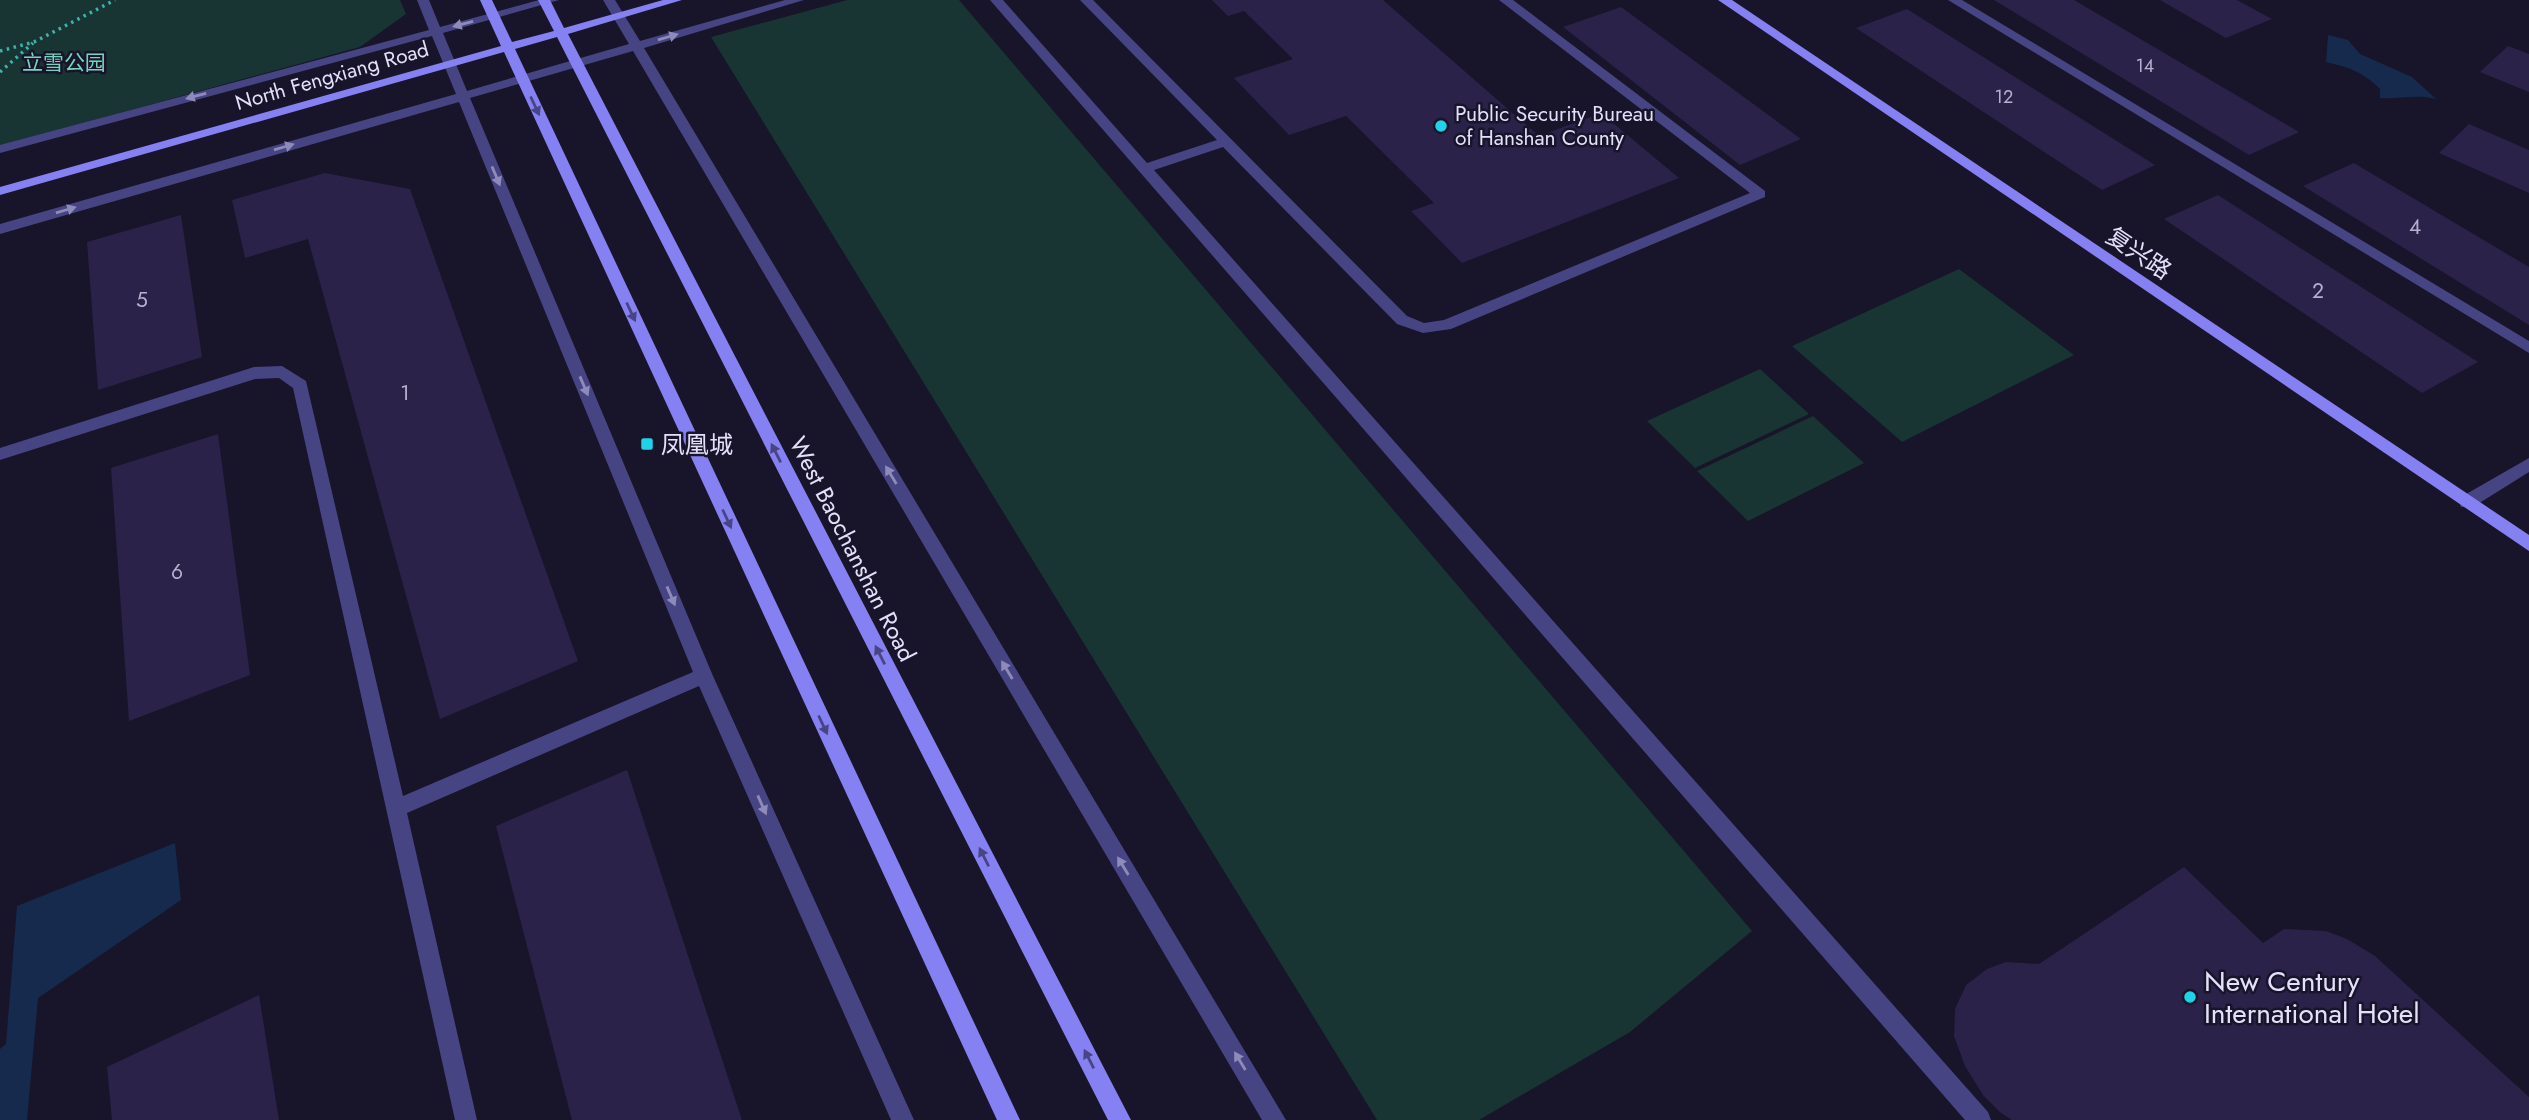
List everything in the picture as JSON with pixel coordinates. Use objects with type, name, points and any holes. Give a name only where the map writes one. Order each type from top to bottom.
[{"type":"main road","name":"North Fengxiang Road","points":[[0,191],[676,0]]},
{"type":"main road","name":"复兴路","points":[[1724,0],[2529,544]]},
{"type":"main road","name":"West Baochanshan Road","points":[[547,1],[561,33],[1120,1120]]},
{"type":"main road","points":[[489,8],[1009,1120]]},
{"type":"street","points":[[423,0],[704,676],[903,1120]]},
{"type":"street","points":[[609,0],[1275,1120]]},
{"type":"street","points":[[0,229],[798,0]]},
{"type":"street","points":[[996,0],[1980,1120]]},
{"type":"street","points":[[1086,0],[1402,320],[1423,328],[1446,325],[1760,194],[1505,0]]},
{"type":"street","points":[[1954,0],[2529,348]]},
{"type":"street","points":[[0,149],[436,31],[489,8],[547,1]]},
{"type":"street","points":[[1144,169],[1225,142]]},
{"type":"street","points":[[0,454],[254,373],[282,372],[300,385],[466,1120]]},
{"type":"street","points":[[2467,502],[2529,464]]},
{"type":"street","points":[[395,809],[704,676]]},
{"type":"path","points":[[0,72],[34,43],[115,0]]},
{"type":"path","points":[[0,51],[34,43]]},
{"type":"green space","name":"立雪公园","points":[[0,0],[400,0],[406,14],[360,47],[0,146]]},
{"type":"green space","points":[[847,0],[959,0],[1752,931],[1630,1032],[1479,1120],[1377,1120],[711,37]]},
{"type":"green space","points":[[1959,269],[2074,355],[1902,442],[1792,346]]},
{"type":"green space","points":[[1760,369],[1809,414],[1695,468],[1647,421]]},
{"type":"green space","points":[[1813,416],[1864,463],[1748,521],[1697,471]]},
{"type":"water","points":[[2328,35],[2348,40],[2360,54],[2412,77],[2436,99],[2380,98],[2380,89],[2361,74],[2326,62]]},
{"type":"water","points":[[175,843],[181,900],[38,998],[27,1120],[0,1120],[0,1049],[6,1044],[17,906]]},
{"type":"building","name":"Public Security Bureau of Hanshan County","points":[[1212,0],[1383,0],[1539,136],[1601,113],[1679,178],[1462,263],[1411,211],[1434,203],[1346,116],[1289,135],[1234,78],[1293,59],[1244,11],[1228,16]]},
{"type":"building","points":[[1994,0],[2074,0],[2299,132],[2249,155]]},
{"type":"building","points":[[2160,0],[2237,0],[2272,19],[2226,38]]},
{"type":"building","points":[[1621,7],[1801,139],[1740,165],[1563,27]]},
{"type":"building","points":[[1907,9],[2155,165],[2102,190],[1856,28]]},
{"type":"building","points":[[2508,46],[2529,54],[2529,92],[2480,72]]},
{"type":"building","points":[[2469,124],[2529,150],[2529,193],[2439,153]]},
{"type":"building","points":[[2354,163],[2529,267],[2529,325],[2303,186]]},
{"type":"building","points":[[325,173],[410,189],[578,661],[440,719],[308,239],[245,258],[232,200]]},
{"type":"building","points":[[2218,195],[2478,362],[2422,393],[2164,219]]},
{"type":"building","points":[[181,215],[202,357],[98,390],[87,242]]},
{"type":"building","points":[[218,434],[250,675],[129,721],[111,468]]},
{"type":"building","points":[[627,770],[742,1120],[572,1120],[496,826]]},
{"type":"building","name":"New Century International Hotel","points":[[2184,867],[2263,943],[2284,929],[2326,931],[2347,939],[2375,956],[2529,1097],[2529,1120],[2012,1120],[2001,1113],[1983,1095],[1965,1066],[1954,1036],[1955,1009],[1966,985],[1987,969],[2006,962],[2039,964]]},
{"type":"building","points":[[259,995],[279,1120],[112,1120],[107,1067]]},
{"type":"place","name":"Public Security Bureau of Hanshan County","points":[[1441,126]]},
{"type":"place","name":"凤凰城","points":[[647,444]]},
{"type":"place","name":"New Century International Hotel","points":[[2190,997]]}]
